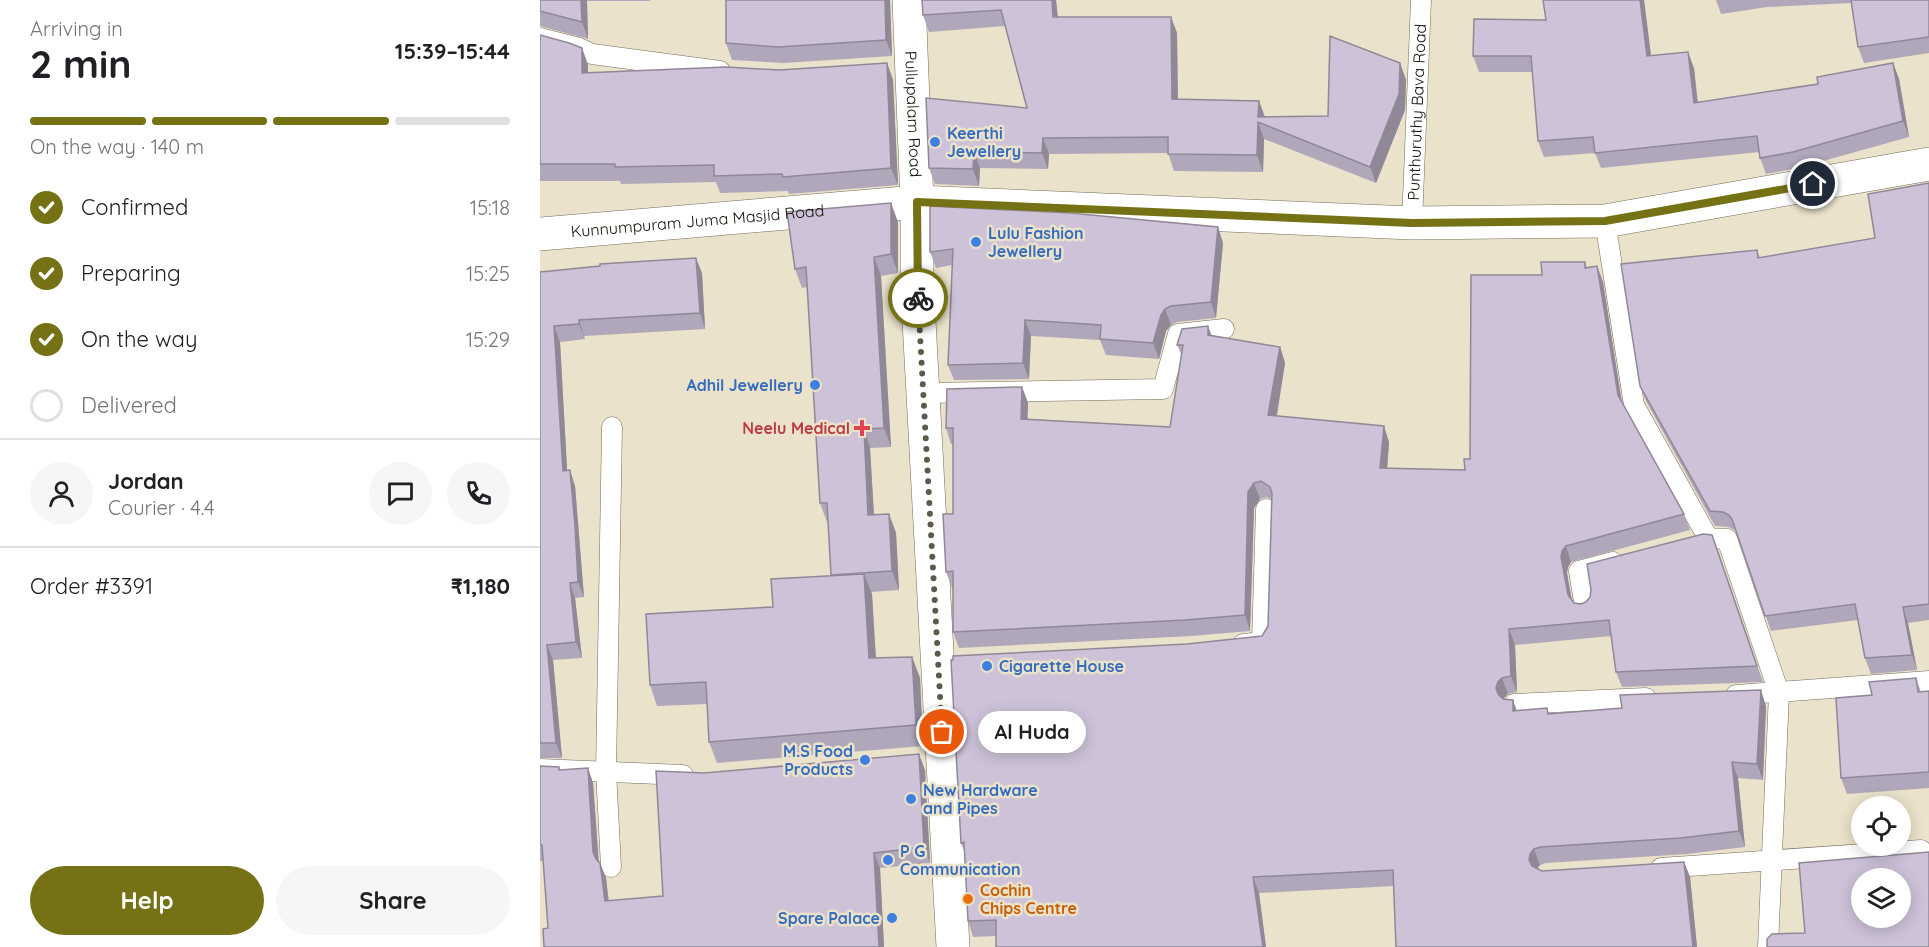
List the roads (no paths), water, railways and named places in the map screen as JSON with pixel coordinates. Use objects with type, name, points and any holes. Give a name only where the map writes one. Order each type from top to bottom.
[{"type":"street","name":"Pullupalam Road","points":[[909,0],[900,67],[917,202],[917,284],[924,393],[950,661],[931,757],[953,947]]},
{"type":"street","name":"Kunnumpuram Juma Masjid Road","points":[[540,234],[917,202],[1412,223],[1605,221],[1929,164]]},
{"type":"lane","name":"Punthuruthy Bava Road","points":[[1412,223],[1421,0]]},
{"type":"lane","points":[[540,38],[579,48],[592,54],[702,70],[737,72]]},
{"type":"lane","points":[[1605,221],[1634,405],[1708,538]]},
{"type":"lane","points":[[924,393],[1163,389],[1178,334],[1224,329]]},
{"type":"lane","points":[[611,867],[606,771],[612,427]]},
{"type":"lane","points":[[1227,645],[1262,642],[1266,509]]},
{"type":"lane","points":[[1687,543],[1708,538],[1727,539],[1779,693],[1768,947]]},
{"type":"lane","points":[[1585,608],[1579,571],[1633,557]]},
{"type":"lane","points":[[1721,695],[1779,693],[1929,681]]},
{"type":"lane","points":[[1514,704],[1664,698]]},
{"type":"lane","points":[[540,770],[698,775]]},
{"type":"lane","points":[[1642,869],[1921,850]]},
{"type":"place","name":"Keerthi Jewellery","points":[[935,142]]},
{"type":"place","name":"Lulu Fashion Jewellery","points":[[976,242]]},
{"type":"place","name":"Adhil Jewellery","points":[[815,385]]},
{"type":"place","name":"Neelu Medical","points":[[862,428]]},
{"type":"place","name":"Cigarette House","points":[[987,666]]},
{"type":"place","name":"Al Huda","points":[[942,732]]},
{"type":"place","name":"M.S Food Products","points":[[865,760]]},
{"type":"place","name":"New Hardware and Pipes","points":[[911,799]]},
{"type":"place","name":"P G Communication","points":[[888,860]]},
{"type":"place","name":"Cochin Chips Centre","points":[[968,899]]},
{"type":"place","name":"Spare Palace","points":[[892,918]]}]
